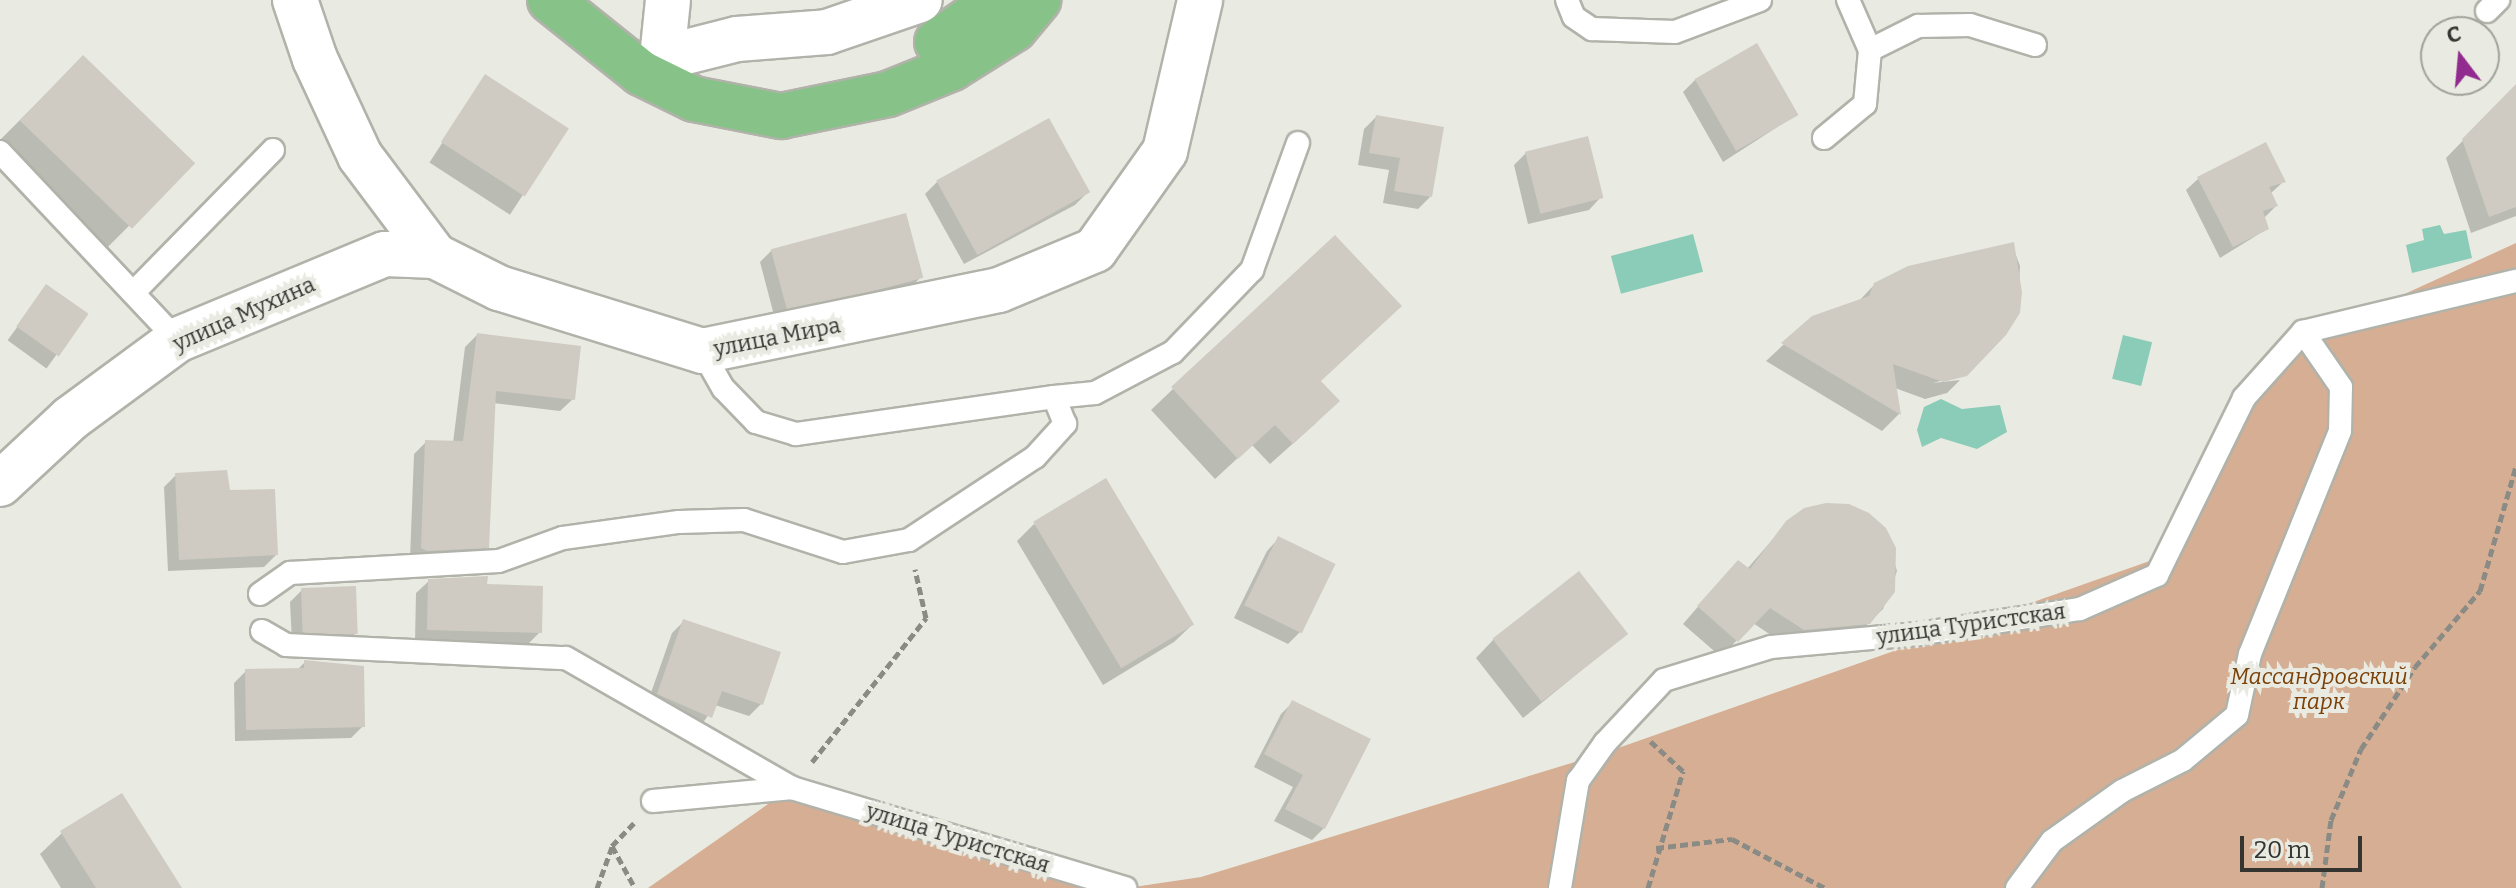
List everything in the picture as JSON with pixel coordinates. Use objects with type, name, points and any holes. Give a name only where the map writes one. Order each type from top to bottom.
[{"type":"highway","points":[[550,0],[654,79],[694,99],[781,116],[888,94],[952,68],[1014,29],[1038,0]]},
{"type":"highway","points":[[585,0],[662,58],[712,83],[748,91],[790,91],[889,66],[977,19],[997,0]]},
{"type":"street","name":"улица Мира","points":[[295,0],[315,59],[360,156],[435,256],[499,288],[702,351],[999,290],[1095,250],[1165,151],[1200,0]]},
{"type":"street","points":[[668,0],[662,58],[737,39],[827,32],[920,0]]},
{"type":"street","name":"улица Мухина","points":[[0,484],[71,418],[177,340],[385,254],[435,256]]},
{"type":"lane","points":[[1567,0],[1574,17],[1592,29],[1675,32],[1760,0]]},
{"type":"lane","points":[[1824,138],[1865,104],[1870,50],[1848,0]]},
{"type":"lane","points":[[1870,50],[1918,26],[1970,25],[2035,45]]},
{"type":"lane","points":[[702,351],[723,388],[756,422],[796,434],[1095,393],[1173,352],[1252,270],[1298,143]]},
{"type":"lane","points":[[133,293],[273,150]]},
{"type":"lane","points":[[0,152],[177,340]]},
{"type":"lane","points":[[2017,888],[2052,841],[2122,791],[2183,760],[2237,715],[2250,654],[2340,431],[2341,387],[2303,332],[2516,281]]},
{"type":"lane","name":"улица Туристская","points":[[1560,888],[1578,781],[1627,719],[1664,680],[1771,647],[1918,634],[2080,609],[2157,575],[2244,398],[2303,332]]},
{"type":"lane","points":[[260,594],[290,573],[499,561],[563,538],[679,522],[744,520],[843,552],[909,540],[1035,457],[1065,424],[1054,397]]},
{"type":"lane","points":[[262,631],[286,645],[566,658],[792,788]]},
{"type":"lane","points":[[653,801],[792,788]]},
{"type":"lane","name":"улица Туристская","points":[[792,788],[1125,888]]},
{"type":"path","points":[[2322,888],[2331,820],[2361,749],[2415,667],[2480,591],[2516,466]]},
{"type":"path","points":[[792,788],[926,618],[909,540]]},
{"type":"path","points":[[1627,719],[1683,771],[1656,848],[1648,888]]},
{"type":"path","points":[[597,888],[612,846],[653,801]]},
{"type":"path","points":[[1656,848],[1732,839],[1825,888]]},
{"type":"path","points":[[612,846],[635,888]]},
{"type":"green space","name":"Массандровский парк","points":[[2516,243],[2516,888],[1127,888],[1201,877],[1604,753],[2178,551],[2278,352]]},
{"type":"green space","points":[[804,779],[1123,888],[648,888]]},
{"type":"shaded area","points":[[2440,225],[2444,234],[2466,230],[2472,258],[2412,273],[2406,245],[2424,240],[2422,229]]},
{"type":"shaded area","points":[[1693,234],[1703,272],[1621,294],[1611,256]]},
{"type":"shaded area","points":[[2123,335],[2152,342],[2141,386],[2112,379]]},
{"type":"shaded area","points":[[1941,399],[1962,409],[2000,405],[2007,432],[1977,449],[1941,438],[1922,447],[1917,430],[1924,407]]},
{"type":"building","points":[[1757,43],[1798,115],[1736,151],[1695,79]]},
{"type":"building","points":[[83,55],[195,163],[132,229],[20,120]]},
{"type":"building","points":[[485,74],[569,128],[525,196],[441,142]]},
{"type":"building","points":[[2516,84],[2516,207],[2489,217],[2462,139]]},
{"type":"building","points":[[1376,115],[1444,127],[1432,197],[1394,191],[1400,158],[1369,153]]},
{"type":"building","points":[[1049,118],[1090,192],[977,255],[936,181]]},
{"type":"building","points":[[1588,136],[1603,198],[1540,214],[1525,152]]},
{"type":"building","points":[[2266,142],[2286,182],[2269,187],[2278,206],[2263,211],[2269,229],[2233,247],[2197,177]]},
{"type":"building","points":[[906,213],[923,278],[788,314],[771,249]]},
{"type":"building","points":[[1335,235],[1402,306],[1321,381],[1340,401],[1293,444],[1275,425],[1238,459],[1171,387]]},
{"type":"building","points":[[2014,242],[2022,292],[2020,313],[2006,335],[1967,376],[1943,382],[1893,364],[1901,415],[1781,343],[1812,316],[1869,296],[1874,283],[1908,266]]},
{"type":"building","points":[[46,284],[89,314],[59,356],[16,327]]},
{"type":"building","points":[[477,333],[581,346],[575,400],[496,391],[489,548],[428,551],[421,548],[425,440],[463,441]]},
{"type":"building","points":[[227,470],[230,490],[275,489],[278,555],[179,560],[175,473]]},
{"type":"building","points":[[1106,478],[1194,625],[1121,668],[1033,522]]},
{"type":"building","points":[[1826,503],[1849,504],[1869,513],[1886,528],[1896,548],[1895,592],[1870,624],[1804,630],[1770,608],[1738,642],[1697,606],[1738,560],[1750,569],[1786,521],[1804,508]]},
{"type":"building","points":[[1278,536],[1336,564],[1302,633],[1244,605]]},
{"type":"building","points":[[1579,571],[1628,634],[1542,702],[1492,639]]},
{"type":"building","points":[[488,576],[487,584],[543,586],[542,633],[427,630],[428,579]]},
{"type":"building","points":[[356,586],[358,634],[303,636],[301,588]]},
{"type":"building","points":[[683,619],[781,652],[763,705],[722,691],[712,718],[657,694]]},
{"type":"building","points":[[304,660],[364,666],[365,727],[246,730],[245,669],[304,668]]},
{"type":"building","points":[[1292,700],[1371,739],[1325,829],[1285,809],[1303,775],[1264,754]]},
{"type":"building","points":[[122,793],[182,888],[96,888],[60,831]]}]
